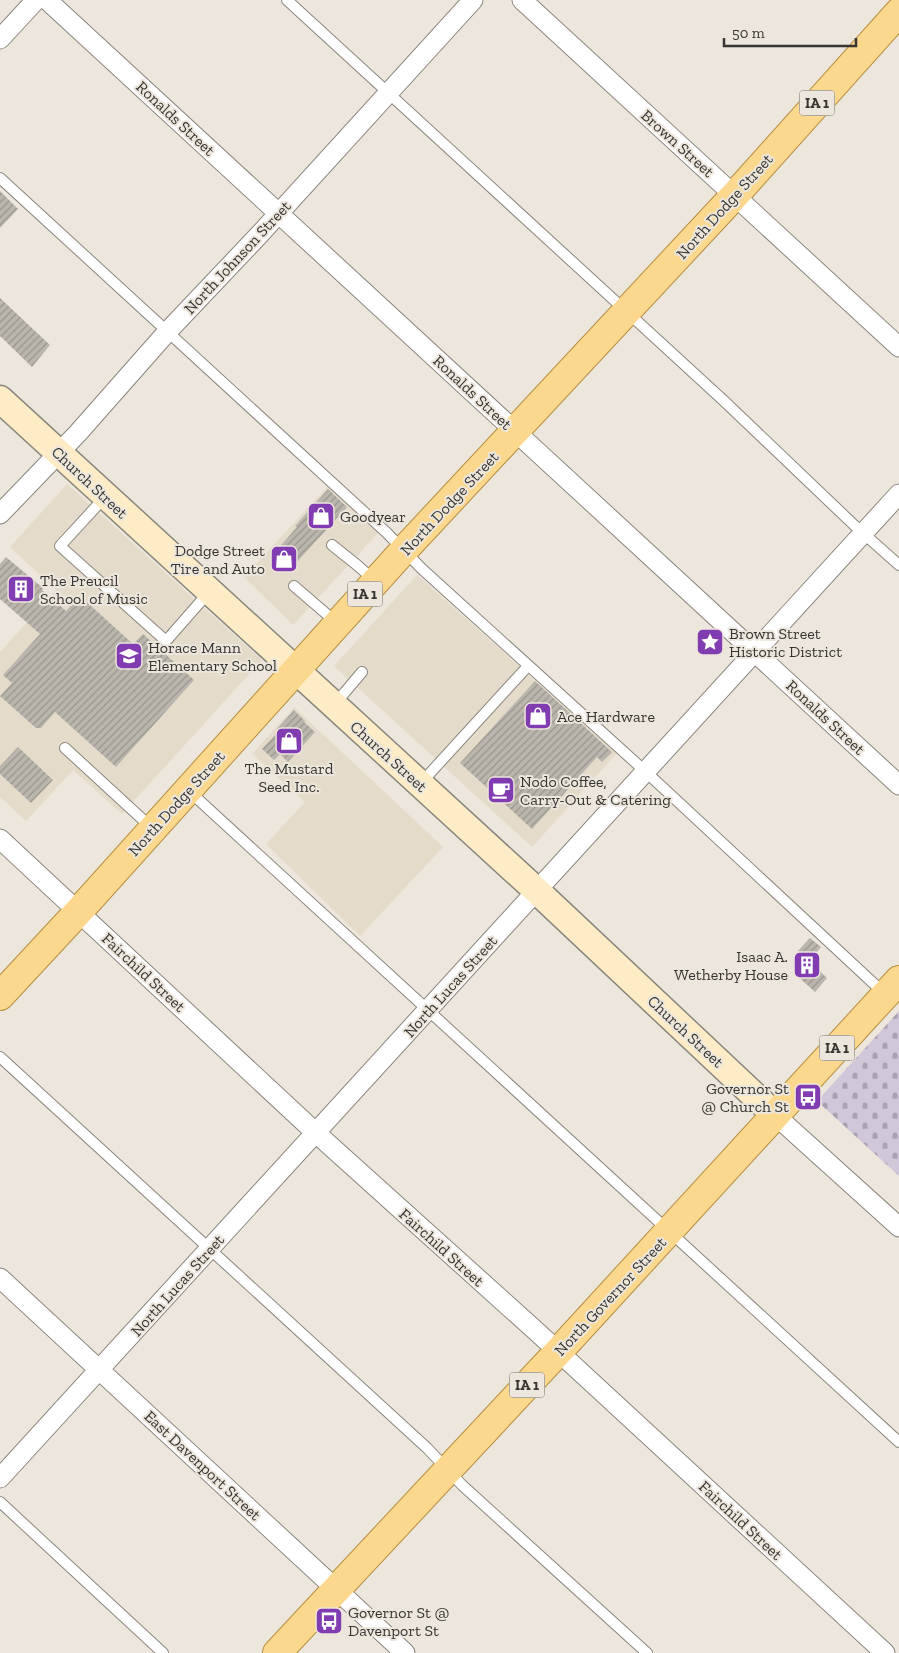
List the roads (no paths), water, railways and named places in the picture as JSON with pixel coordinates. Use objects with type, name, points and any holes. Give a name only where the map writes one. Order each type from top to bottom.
[{"type":"main road","name":"North Dodge Street","points":[[0,996],[404,550],[735,195],[899,12]]},
{"type":"main road","name":"North Governor Street","points":[[277,1653],[558,1352],[892,988]]},
{"type":"street","points":[[0,39],[36,0]]},
{"type":"street","name":"Ronalds Street","points":[[47,0],[899,785]]},
{"type":"street","name":"North Johnson Street","points":[[0,514],[59,453],[168,331],[279,213],[473,0]]},
{"type":"street","name":"Brown Street","points":[[522,0],[899,347]]},
{"type":"street","name":"Church Street","points":[[0,399],[537,891],[775,1115]]},
{"type":"street","name":"North Lucas Street","points":[[0,1478],[899,494]]},
{"type":"street","name":"Fairchild Street","points":[[0,839],[316,1133],[558,1352],[885,1653]]},
{"type":"street","points":[[775,1115],[899,1227]]},
{"type":"street","name":"East Davenport Street","points":[[0,1278],[405,1653]]},
{"type":"lane","points":[[286,0],[627,312],[899,565]]},
{"type":"lane","points":[[0,178],[168,331],[528,666],[892,988]]},
{"type":"lane","points":[[106,496],[60,546],[166,641],[209,591]]},
{"type":"lane","points":[[332,544],[376,582]]},
{"type":"lane","points":[[294,586],[338,624]]},
{"type":"lane","points":[[420,784],[528,666]]},
{"type":"lane","points":[[334,706],[362,672]]},
{"type":"lane","points":[[65,748],[153,829]]},
{"type":"lane","points":[[188,790],[899,1442]]},
{"type":"lane","points":[[0,1057],[427,1448],[462,1485],[647,1653]]},
{"type":"lane","points":[[0,1502],[163,1653]]},
{"type":"place","name":"Goodyear","points":[[321,516]]},
{"type":"place","name":"Dodge Street Tire and Auto","points":[[284,559]]},
{"type":"place","name":"The Preucil School of Music","points":[[21,589]]},
{"type":"place","name":"Brown Street Historic District","points":[[710,642]]},
{"type":"place","name":"Horace Mann Elementary School","points":[[129,656]]},
{"type":"place","name":"Ace Hardware","points":[[538,716]]},
{"type":"place","name":"The Mustard Seed Inc.","points":[[289,741]]},
{"type":"place","name":"Nodo Coffee, Carry-Out & Catering","points":[[501,790]]},
{"type":"place","name":"Isaac A. Wetherby House","points":[[807,965]]},
{"type":"place","name":"Governor St @ Church St","points":[[808,1097]]},
{"type":"place","name":"Governor St @ Davenport St","points":[[329,1621]]}]
